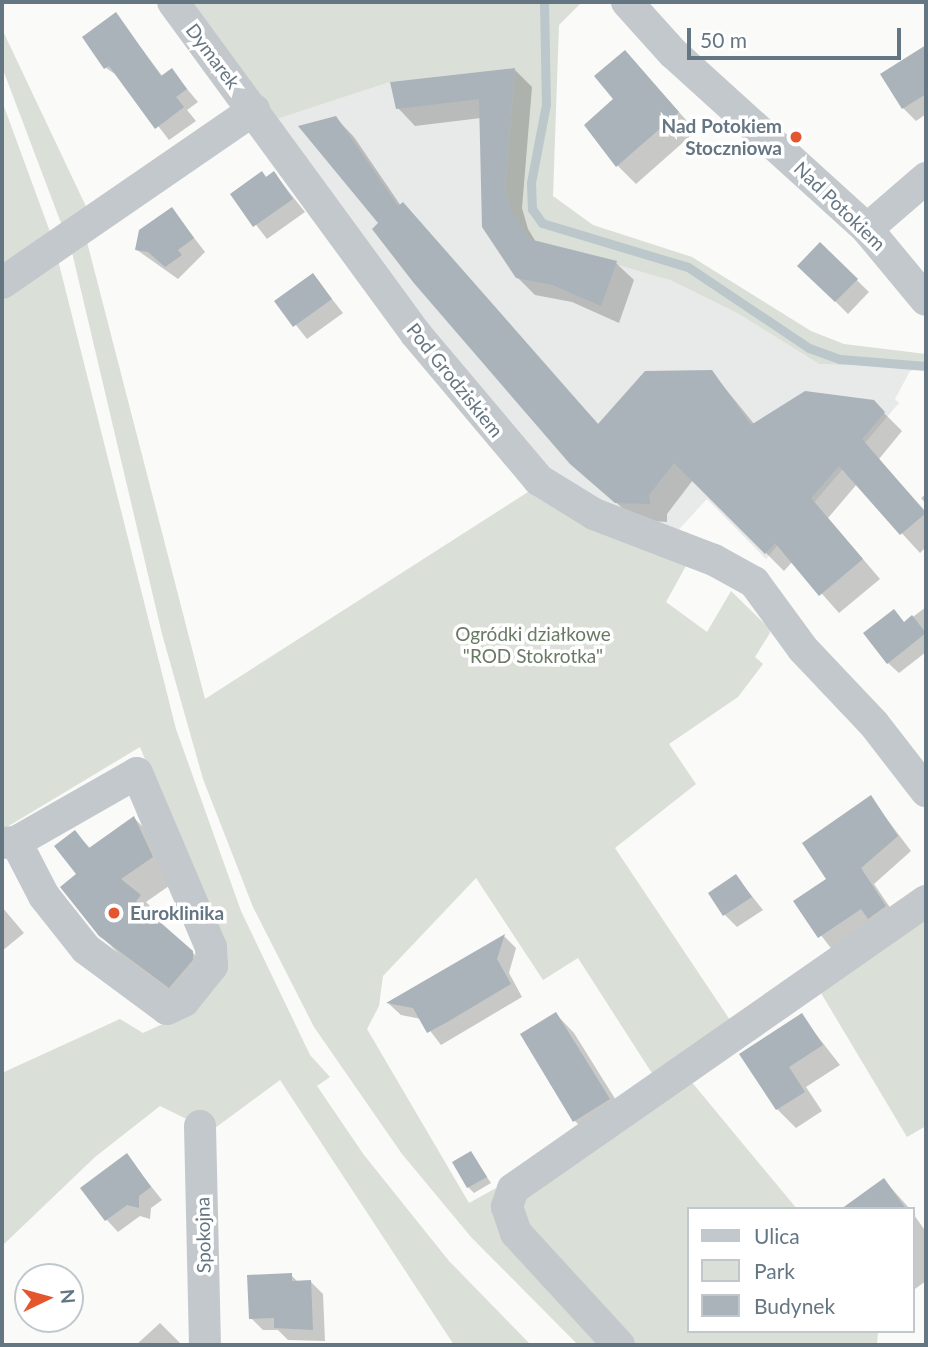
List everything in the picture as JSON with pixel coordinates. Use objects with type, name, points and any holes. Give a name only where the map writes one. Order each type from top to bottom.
[{"type":"street","name":"Dymarek","points":[[173,2],[254,110]]},
{"type":"street","name":"Nad Potokiem","points":[[635,5],[683,62],[867,229],[926,300]]},
{"type":"street","points":[[2,283],[254,110]]},
{"type":"street","name":"Pod Grodziskiem","points":[[254,110],[416,334],[539,480],[594,514],[713,560],[754,583],[803,649],[874,723],[926,792]]},
{"type":"street","points":[[867,229],[926,178]]},
{"type":"street","points":[[137,773],[211,947],[212,966],[184,1001],[167,1009],[86,949],[44,896],[9,842],[137,773]]},
{"type":"street","points":[[619,1345],[516,1233],[507,1207],[513,1189],[926,901]]},
{"type":"street","name":"Spokojna","points":[[200,1126],[205,1345]]},
{"type":"shaded area","points":[[515,68],[505,189],[617,261],[670,280],[737,313],[819,364],[922,368],[910,371],[895,399],[899,403],[766,559],[707,499],[671,538],[557,478],[489,406],[271,121],[390,82]]},
{"type":"green space","points":[[183,2],[582,2],[559,25],[553,196],[593,225],[692,257],[811,331],[844,344],[926,354],[922,368],[819,364],[737,313],[670,280],[529,239],[511,210],[505,189],[515,68],[390,82],[271,121]]},
{"type":"green space","points":[[2,29],[90,215],[64,231],[2,67]]},
{"type":"green space","points":[[2,101],[53,240],[2,275]]},
{"type":"green space","name":"Ogródki działkowe \"ROD Stokrotka\"","points":[[86,238],[205,699],[528,492],[687,564],[666,602],[707,632],[731,591],[769,628],[770,633],[755,657],[763,664],[738,697],[669,744],[696,784],[615,848],[732,1023],[655,1078],[578,958],[543,980],[476,878],[383,976],[379,1006],[367,1029],[469,1203],[496,1188],[497,1208],[612,1345],[578,1345],[471,1237],[402,1154],[314,1027],[253,907],[203,779],[162,634],[71,248]]},
{"type":"green space","points":[[58,260],[176,729],[241,911],[310,1055],[330,1077],[317,1086],[364,1155],[449,1261],[531,1345],[454,1345],[280,1080],[211,1131],[160,1106],[95,1157],[2,1246],[2,1073],[120,1019],[143,1033],[189,1012],[215,988],[224,956],[140,747],[2,830],[2,291]]},
{"type":"green space","points":[[926,910],[926,1126],[907,1137],[815,983]]},
{"type":"green space","points":[[685,1074],[795,1207],[687,1207],[687,1333],[878,1333],[877,1345],[625,1345],[529,1238],[519,1191]]},
{"type":"building","points":[[116,12],[161,76],[172,68],[187,89],[176,97],[184,107],[155,129],[109,66],[104,69],[82,37]]},
{"type":"building","points":[[926,45],[926,94],[902,109],[880,74]]},
{"type":"building","points":[[625,50],[679,112],[616,167],[584,125],[613,99],[594,76]]},
{"type":"building","points":[[515,68],[505,189],[511,210],[529,239],[617,261],[601,306],[553,285],[516,278],[482,227],[479,99],[396,109],[390,82]]},
{"type":"building","points":[[336,116],[398,206],[403,202],[598,424],[645,371],[712,370],[751,425],[805,391],[874,400],[885,412],[862,439],[926,513],[900,535],[839,466],[811,498],[863,559],[819,596],[775,543],[765,554],[674,463],[649,495],[650,504],[615,503],[570,464],[413,282],[372,229],[378,223],[298,126]]},
{"type":"building","points":[[262,171],[266,177],[274,171],[293,199],[253,227],[230,194]]},
{"type":"building","points":[[172,207],[194,238],[178,250],[182,255],[165,267],[148,252],[135,250],[139,230]]},
{"type":"building","points":[[820,242],[858,279],[835,302],[797,266]]},
{"type":"building","points":[[313,273],[332,299],[293,327],[274,301]]},
{"type":"building","points":[[894,609],[904,622],[912,615],[926,633],[887,664],[863,633]]},
{"type":"building","points":[[871,795],[898,836],[861,868],[886,906],[868,919],[861,909],[818,938],[793,901],[826,879],[802,843]]},
{"type":"building","name":"Euroklinika","points":[[134,816],[153,857],[121,879],[141,895],[136,901],[193,951],[193,960],[169,988],[99,936],[60,887],[76,874],[54,846],[75,830],[89,848]]},
{"type":"building","points":[[736,874],[752,897],[723,916],[708,893]]},
{"type":"building","points":[[505,934],[497,959],[511,984],[449,1021],[427,1033],[413,1008],[386,1003]]},
{"type":"building","points":[[556,1012],[610,1099],[573,1122],[520,1034]]},
{"type":"building","points":[[802,1013],[823,1045],[789,1067],[805,1092],[776,1110],[739,1054]]},
{"type":"building","points":[[471,1151],[487,1177],[467,1188],[452,1162]]},
{"type":"building","points":[[127,1153],[151,1187],[139,1196],[139,1208],[127,1205],[105,1221],[80,1188]]},
{"type":"building","points":[[884,1178],[905,1207],[844,1207]]},
{"type":"building","points":[[292,1273],[292,1281],[311,1280],[313,1330],[274,1328],[274,1318],[249,1319],[247,1275]]},
{"type":"waterway","points":[[544,2],[546,104],[531,183],[532,209],[542,223],[688,267],[809,348],[840,359],[926,366]]},
{"type":"place","name":"Nad Potokiem Stoczniowa","points":[[796,137]]},
{"type":"place","name":"Euroklinika","points":[[114,913]]}]
